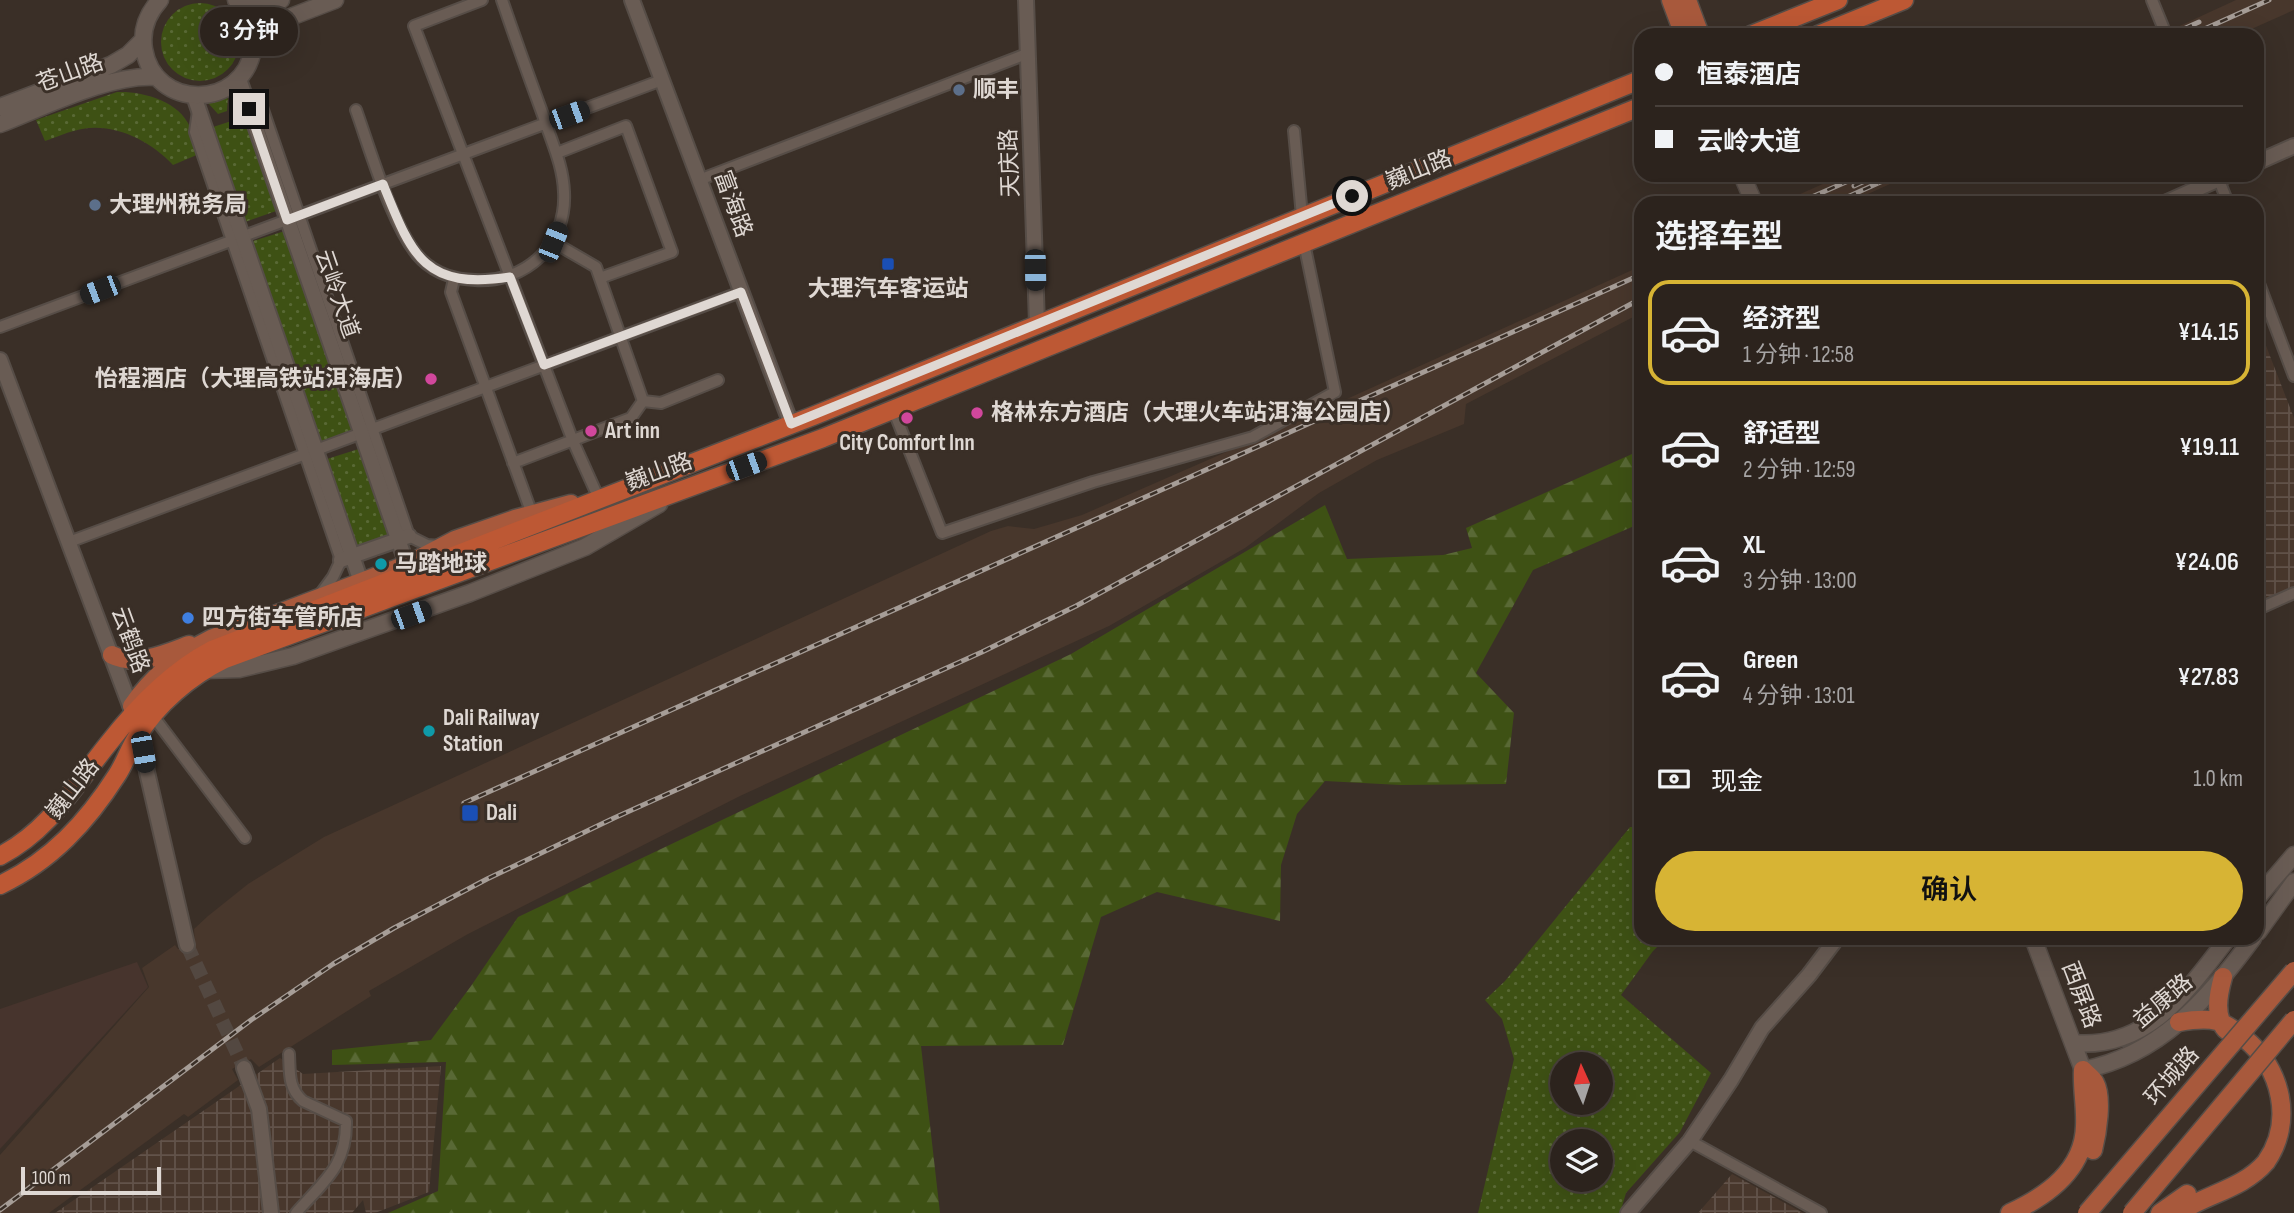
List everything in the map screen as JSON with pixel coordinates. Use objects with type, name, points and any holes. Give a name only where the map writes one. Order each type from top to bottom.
[{"type":"highway","points":[[1768,28],[1838,0]]},
{"type":"highway","points":[[1835,28],[1904,0]]},
{"type":"highway","name":"巍山路","points":[[0,856],[27,839],[55,814],[114,736],[134,719],[172,678],[212,650],[791,424],[1634,82]]},
{"type":"highway","name":"巍山路","points":[[134,719],[153,716],[183,686],[204,670],[225,659],[893,410],[1634,109]]},
{"type":"highway","points":[[1301,216],[1304,243]]},
{"type":"highway","name":"巍山路","points":[[0,884],[33,867],[71,835],[93,809],[119,772],[134,719]]},
{"type":"main road","points":[[157,2],[148,17],[143,40],[146,58],[157,77],[196,102],[241,86],[253,44],[250,20],[239,3],[281,0]]},
{"type":"main road","points":[[253,44],[281,22],[335,0]]},
{"type":"main road","points":[[1671,0],[1681,28]]},
{"type":"main road","points":[[1687,0],[1697,28]]},
{"type":"main road","name":"苍山路","points":[[0,107],[111,65],[128,55],[143,40]]},
{"type":"main road","name":"苍山路","points":[[0,124],[113,81],[157,77]]},
{"type":"main road","points":[[204,670],[239,669],[293,656],[470,593],[585,547],[686,488]]},
{"type":"main road","points":[[112,655],[123,660],[146,659],[407,565],[444,546],[496,525],[599,499]]},
{"type":"main road","points":[[134,719],[149,685],[175,662],[202,644],[235,629]]},
{"type":"main road","points":[[2264,890],[2294,855]]},
{"type":"main road","points":[[2264,924],[2294,882]]},
{"type":"main road","name":"西屏路","points":[[2036,945],[2083,1070]]},
{"type":"main road","name":"益康路","points":[[2073,1043],[2113,1041],[2147,1026],[2185,991],[2222,945]]},
{"type":"main road","name":"益康路","points":[[2083,1070],[2124,1059],[2179,1022],[2223,977],[2248,945]]},
{"type":"main road","name":"环城路","points":[[2087,1213],[2294,971]]},
{"type":"main road","points":[[2160,1213],[2176,1200],[2228,1177],[2246,1165],[2262,1148],[2271,1128],[2272,1104],[2266,1083],[2259,1070],[2219,1022],[2219,995],[2223,977]]},
{"type":"main road","points":[[2132,1213],[2294,1020]]},
{"type":"main road","points":[[2178,1213],[2253,1174],[2271,1154],[2282,1127],[2283,1099],[2268,1064],[2248,1041],[2219,1022],[2179,1022]]},
{"type":"main road","points":[[2010,1213],[2052,1189],[2077,1159],[2085,1129],[2083,1070]]},
{"type":"main road","points":[[2035,1213],[2071,1186],[2084,1170],[2092,1151],[2098,1124],[2097,1093],[2095,1083],[2083,1070]]},
{"type":"street","points":[[482,0],[414,26],[573,441],[599,499]]},
{"type":"street","points":[[356,110],[407,242],[422,260],[436,271],[454,279],[485,281],[510,277],[535,262],[553,242],[561,224],[564,192],[557,152],[502,0]]},
{"type":"street","name":"富海路","points":[[632,0],[791,424]]},
{"type":"street","name":"天庆路","points":[[1026,0],[1037,324]]},
{"type":"street","points":[[2152,0],[2163,27]]},
{"type":"street","points":[[699,180],[1029,53]]},
{"type":"street","points":[[0,327],[662,80]]},
{"type":"street","name":"云岭大道","points":[[241,86],[293,218],[367,431],[404,538],[407,565]]},
{"type":"street","points":[[196,102],[237,239],[310,452],[347,558],[361,582]]},
{"type":"street","points":[[557,152],[626,126],[672,252],[600,278]]},
{"type":"street","points":[[1294,131],[1301,216]]},
{"type":"street","points":[[2264,159],[2294,146]]},
{"type":"street","points":[[2180,196],[2209,182]]},
{"type":"street","points":[[553,242],[596,267],[643,401]]},
{"type":"street","points":[[893,410],[942,533],[1093,482],[1253,437],[1335,392],[1304,243]]},
{"type":"street","points":[[454,279],[451,292],[532,514]]},
{"type":"street","points":[[69,542],[741,292]]},
{"type":"street","points":[[2264,297],[2294,376]]},
{"type":"street","name":"云鹤路","points":[[0,360],[134,719],[187,945]]},
{"type":"street","points":[[643,401],[661,403],[718,380]]},
{"type":"street","points":[[513,463],[631,418],[643,401]]},
{"type":"street","points":[[316,598],[347,558],[404,538],[427,545],[444,546]]},
{"type":"street","points":[[2264,606],[2294,593]]},
{"type":"street","points":[[153,716],[245,838]]},
{"type":"street","points":[[1628,1213],[1690,1141],[1762,1028],[1832,945]]},
{"type":"street","points":[[289,1054],[291,1083],[297,1096],[346,1121],[342,1158],[296,1213]]},
{"type":"street","points":[[244,1068],[259,1110],[271,1213]]},
{"type":"street","points":[[1690,1141],[1821,1213]]},
{"type":"shaded area","points":[[2236,0],[2294,0],[2294,10],[2254,28],[2175,28]]},
{"type":"shaded area","points":[[1827,182],[1894,182],[1864,196],[1796,196]]},
{"type":"shaded area","points":[[1634,269],[1634,317],[1466,404],[1464,424],[1377,460],[1319,493],[1245,548],[1109,626],[740,796],[468,934],[369,991],[371,996],[259,1067],[251,1059],[232,1069],[238,1080],[188,1117],[184,1114],[49,1213],[0,1213],[0,1155],[149,987],[142,968],[175,945],[178,949],[195,945],[194,929],[208,916],[248,884],[324,837],[991,531],[1008,526],[1034,529],[1082,515]]},
{"type":"shaded area","points":[[2264,340],[2294,418],[2294,586],[2264,599]]},
{"type":"shaded area","points":[[137,962],[148,987],[0,1149],[0,1009]]},
{"type":"shaded area","points":[[280,1058],[303,1074],[441,1066],[429,1192],[375,1213],[366,1213],[363,1200],[352,1213],[55,1213]]},
{"type":"shaded area","points":[[1732,1174],[1803,1213],[1698,1213]]},
{"type":"green space","points":[[192,3],[208,3],[222,9],[233,20],[239,34],[239,50],[233,64],[222,75],[208,81],[192,81],[178,75],[167,64],[161,50],[161,34],[167,20],[178,9]]},
{"type":"green space","points":[[117,92],[149,96],[178,110],[190,127],[199,154],[173,165],[143,141],[120,131],[107,129],[82,129],[45,141],[36,120]]},
{"type":"green space","points":[[228,96],[227,111],[218,114],[208,103]]},
{"type":"green space","points":[[247,116],[279,210],[245,222],[213,127]]},
{"type":"green space","points":[[291,229],[358,430],[320,443],[253,241]]},
{"type":"green space","points":[[365,447],[395,537],[357,549],[327,459]]},
{"type":"green space","points":[[1634,453],[1634,526],[1533,570],[1476,673],[1514,713],[1506,784],[1400,785],[1325,781],[1297,814],[1281,865],[1280,921],[1157,892],[1101,917],[1063,1045],[921,1046],[940,1213],[388,1213],[438,1191],[446,1062],[332,1065],[332,1050],[431,1040],[518,917],[1071,654],[1325,505],[1347,559],[1443,555],[1472,548],[1466,528]]},
{"type":"green space","points":[[1630,827],[1634,827],[1634,945],[1659,945],[1621,995],[1711,1073],[1680,1132],[1626,1193],[1620,1213],[1478,1213],[1514,1059],[1502,1019],[1485,1000],[1505,981]]},
{"type":"tunnel","points":[[187,945],[244,1068]]},
{"type":"railway","points":[[2207,28],[2269,0]]},
{"type":"railway","points":[[2186,28],[2199,22]]},
{"type":"railway","points":[[1814,196],[1846,182]]},
{"type":"railway","points":[[1854,186],[1863,182]]},
{"type":"railway","points":[[1850,196],[1880,182]]},
{"type":"railway","points":[[464,803],[1634,278]]},
{"type":"railway","points":[[0,1210],[251,1020],[333,964],[394,928],[487,879],[614,818],[982,652],[1076,606],[1634,302]]},
{"type":"place","name":"顺丰","points":[[959,90]]},
{"type":"place","name":"大理州税务局","points":[[95,205]]},
{"type":"place","name":"大理汽车客运站","points":[[888,264]]},
{"type":"place","name":"怡程酒店（大理高铁站洱海店）","points":[[431,379]]},
{"type":"place","name":"格林东方酒店（大理火车站洱海公园店）","points":[[977,413]]},
{"type":"place","name":"City Comfort Inn","points":[[907,418]]},
{"type":"place","name":"Art inn","points":[[591,431]]},
{"type":"place","name":"马踏地球","points":[[381,564]]},
{"type":"place","name":"四方街车管所店","points":[[188,618]]},
{"type":"place","name":"Dali Railway Station","points":[[429,731]]},
{"type":"place","name":"Dali","points":[[470,813]]},
{"type":"route","points":[[249,109],[287,220],[383,184],[407,242],[422,260],[436,271],[454,279],[485,281],[510,277],[544,365],[741,292],[791,424],[1352,196]]}]
